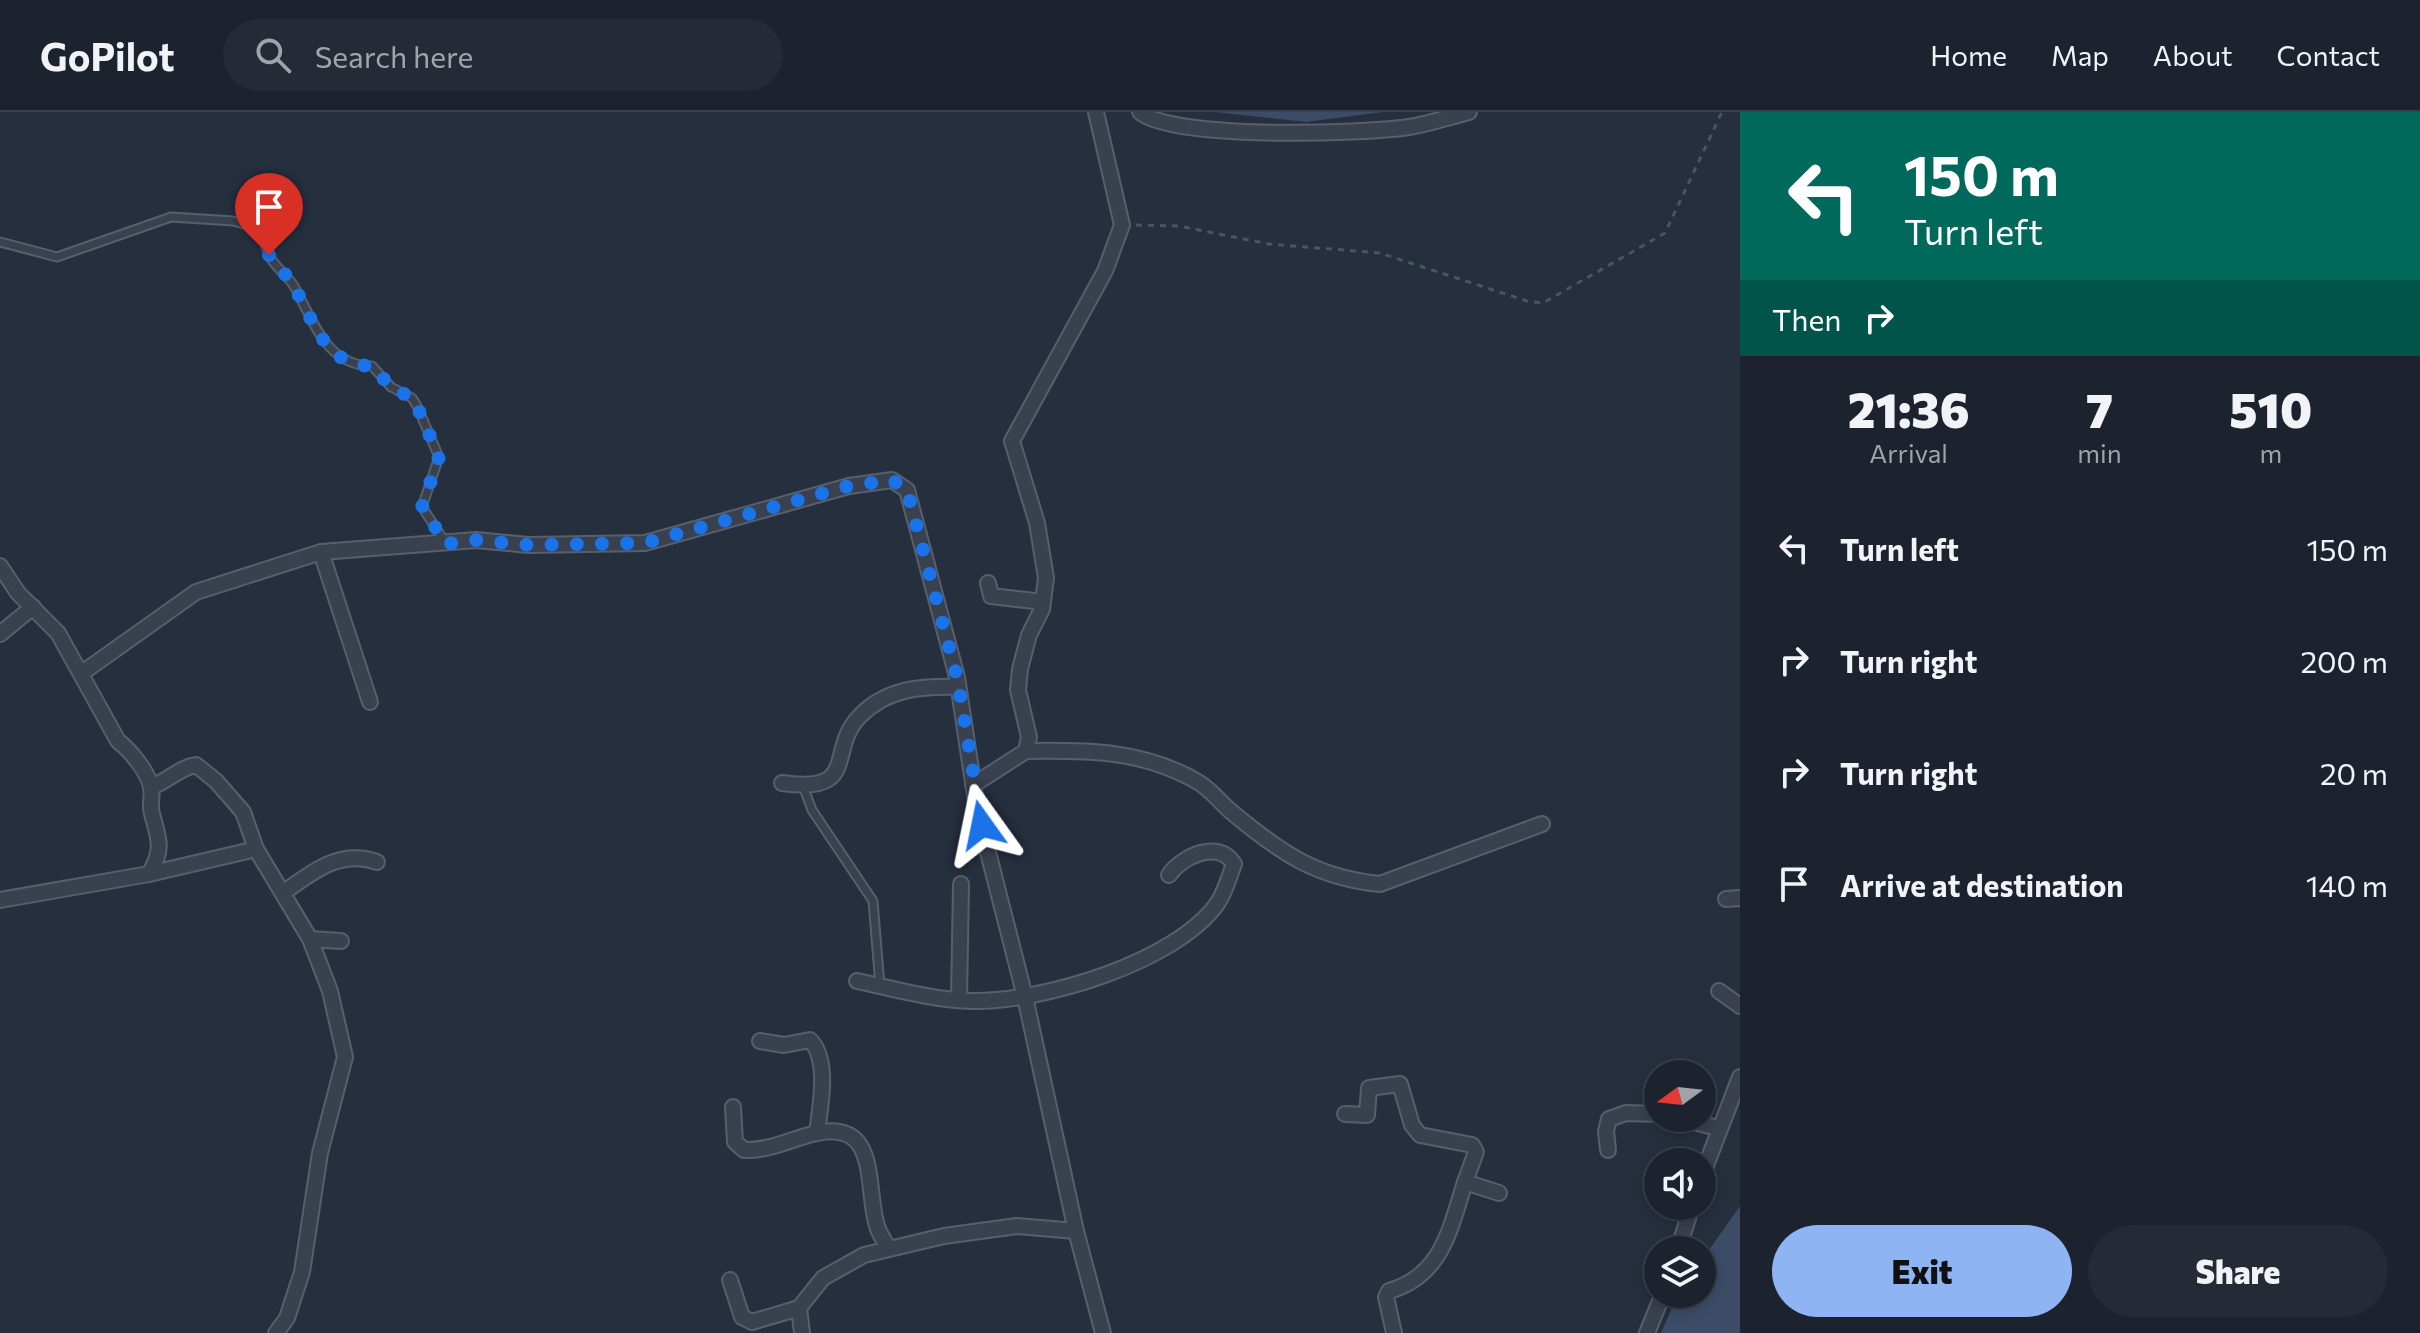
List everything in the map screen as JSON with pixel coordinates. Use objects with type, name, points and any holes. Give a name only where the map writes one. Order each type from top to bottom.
[{"type":"street","points":[[1026,751],[1029,737],[1018,690],[1029,635],[1043,602],[1045,556],[1012,441],[1105,271],[1122,225],[1096,112]]},
{"type":"street","points":[[1140,112],[1151,121],[1166,124],[1270,132],[1409,127],[1469,112]]},
{"type":"street","points":[[82,673],[196,592],[321,552],[476,540],[528,545],[645,543],[849,486],[892,480],[907,490],[958,687],[973,785],[1025,997],[1076,1231],[1103,1333]]},
{"type":"street","points":[[321,552],[370,702]]},
{"type":"street","points":[[0,566],[5,584],[58,633],[118,741],[128,748],[151,787],[151,811],[161,838],[161,848],[149,874]]},
{"type":"street","points":[[988,583],[991,596],[1043,602]]},
{"type":"street","points":[[0,634],[33,607]]},
{"type":"street","points":[[782,783],[803,786],[828,780],[840,767],[850,730],[860,715],[911,686],[958,687]]},
{"type":"street","points":[[973,785],[1026,751],[1089,750],[1145,757],[1198,782],[1272,846],[1314,870],[1355,882],[1380,884],[1542,824]]},
{"type":"street","points":[[151,787],[167,781],[187,766],[196,765],[216,781],[243,812],[256,849],[310,939],[330,991],[345,1057],[320,1153],[302,1272],[287,1318],[276,1333]]},
{"type":"street","points":[[0,900],[149,874],[256,849]]},
{"type":"street","points":[[857,981],[959,1000],[1025,997],[1139,963],[1173,942],[1217,904],[1234,864],[1229,857],[1207,851],[1175,867],[1169,875]]},
{"type":"street","points":[[283,893],[337,859],[360,856],[377,862]]},
{"type":"street","points":[[959,1000],[961,884]]},
{"type":"street","points":[[310,939],[341,941]]},
{"type":"street","points":[[1719,991],[1740,1006]]},
{"type":"street","points":[[760,1041],[784,1045],[810,1040],[816,1046],[821,1070],[817,1133]]},
{"type":"street","points":[[1711,1148],[1740,1077]]},
{"type":"street","points":[[1345,1114],[1367,1115],[1369,1088],[1400,1084],[1412,1125],[1420,1135],[1472,1145],[1476,1152],[1447,1241],[1416,1282],[1389,1291],[1386,1297],[1394,1333]]},
{"type":"street","points":[[733,1107],[735,1142],[744,1150],[769,1148],[817,1133],[847,1132],[858,1139],[868,1170],[877,1226],[888,1248]]},
{"type":"street","points":[[1608,1150],[1606,1131],[1609,1119],[1626,1113],[1644,1114]]},
{"type":"street","points":[[1465,1182],[1499,1193]]},
{"type":"street","points":[[730,1280],[742,1317],[752,1322],[799,1308],[835,1268],[888,1248],[944,1236],[1017,1226],[1076,1231]]},
{"type":"street","points":[[799,1308],[802,1333]]},
{"type":"street","points":[[1647,1333],[1657,1308]]},
{"type":"lane","points":[[0,242],[57,257],[171,217],[233,221],[257,228],[269,255],[291,282],[316,332],[330,348],[351,365],[372,366],[391,387],[412,398],[417,406],[439,457],[422,507],[446,544]]},
{"type":"lane","points":[[803,786],[812,810],[873,901],[880,986]]},
{"type":"path","points":[[1122,225],[1179,226],[1269,244],[1380,253],[1527,301],[1543,303],[1648,246],[1665,233],[1722,112]]},
{"type":"water","points":[[1215,112],[1383,112],[1306,122]]},
{"type":"water","points":[[1740,1206],[1740,1333],[1661,1333],[1672,1308],[1716,1308],[1716,1240]]},
{"type":"route","points":[[269,255],[291,282],[316,332],[330,348],[351,365],[372,366],[391,387],[412,398],[417,406],[423,427],[439,457],[439,466],[423,498],[422,507],[446,544],[476,540],[528,545],[645,543],[849,486],[892,480],[907,490],[957,677],[982,825]]}]
